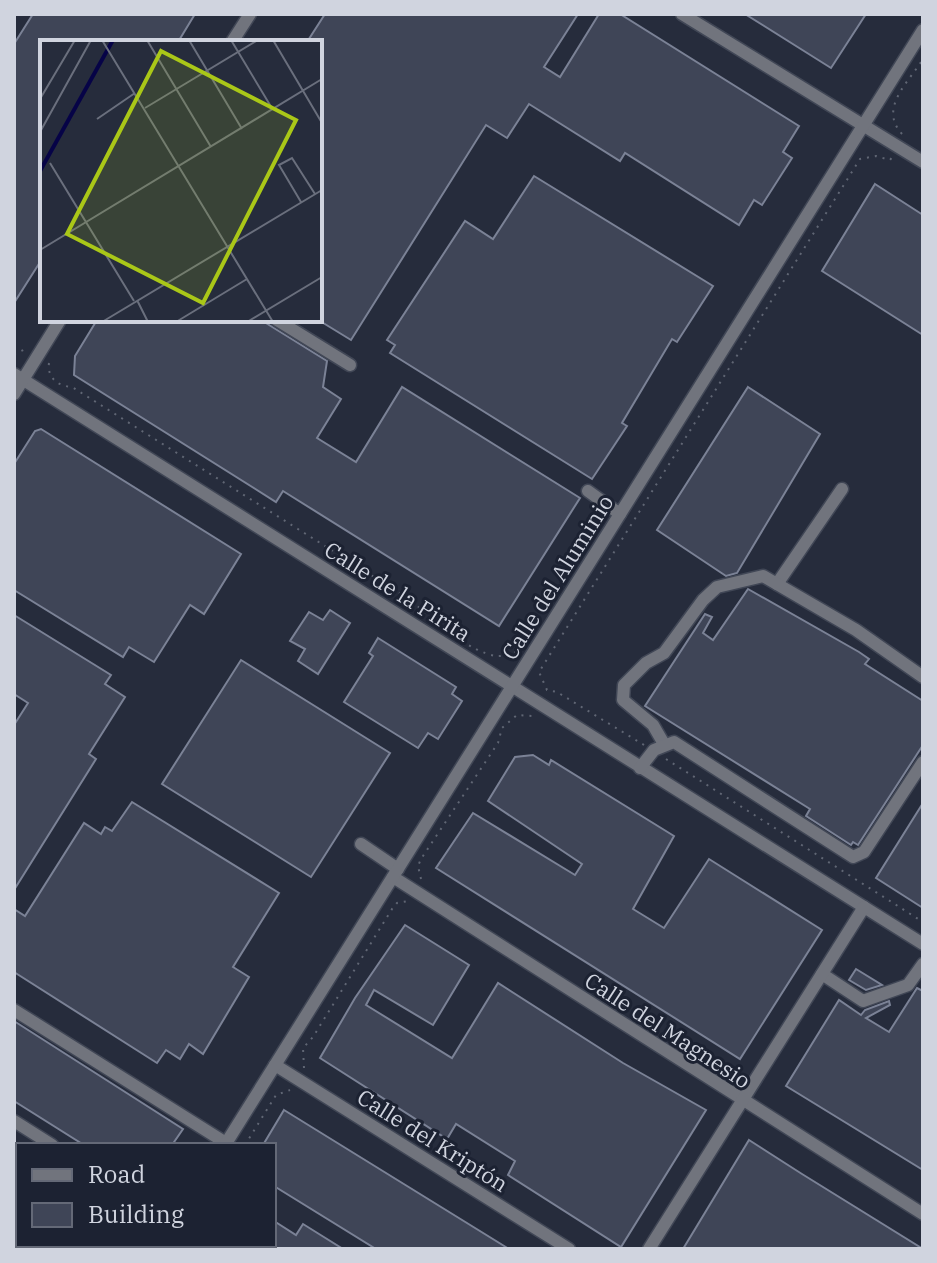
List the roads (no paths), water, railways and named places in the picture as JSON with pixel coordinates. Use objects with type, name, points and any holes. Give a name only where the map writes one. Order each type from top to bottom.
[{"type":"street","points":[[233,40],[250,14]]},
{"type":"street","points":[[682,14],[923,162]]},
{"type":"street","name":"Calle del Aluminio","points":[[226,1143],[923,30]]},
{"type":"street","points":[[14,394],[18,377],[59,322]]},
{"type":"street","points":[[280,322],[350,365]]},
{"type":"street","name":"Calle de la Pirita","points":[[18,377],[923,944]]},
{"type":"street","points":[[777,584],[842,489]]},
{"type":"street","points":[[588,491],[620,514]]},
{"type":"street","points":[[659,748],[653,725],[623,700],[624,685],[646,663],[664,653],[703,600],[717,587],[763,576],[856,630],[923,677]]},
{"type":"street","points":[[640,768],[659,748],[674,742],[738,780],[844,854],[853,857],[864,852],[923,762]]},
{"type":"street","name":"Calle del Magnesio","points":[[361,844],[396,873],[741,1101],[923,1214]]},
{"type":"street","points":[[649,1249],[864,907]]},
{"type":"street","points":[[822,974],[863,1001],[908,985],[923,964]]},
{"type":"street","points":[[14,1010],[223,1143]]},
{"type":"street","name":"Calle del Kriptón","points":[[275,1065],[569,1249]]},
{"type":"street","points":[[14,1121],[49,1143]]}]
